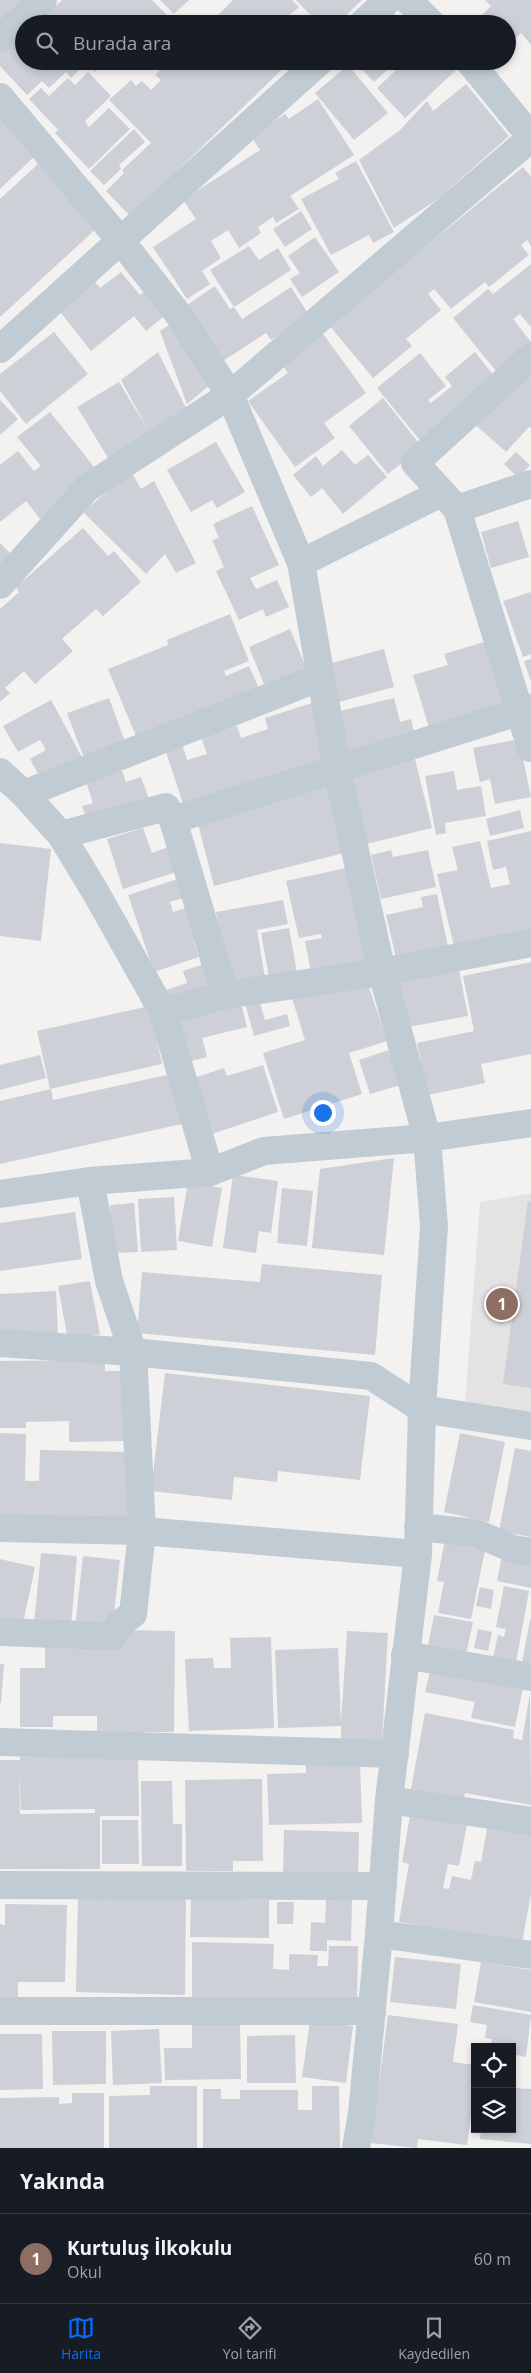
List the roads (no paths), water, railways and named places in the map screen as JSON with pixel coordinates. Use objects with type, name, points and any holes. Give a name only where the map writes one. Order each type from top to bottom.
[{"type":"street","points":[[26,15],[43,0]]},
{"type":"street","points":[[372,15],[388,0]]},
{"type":"street","points":[[408,0],[423,15]]},
{"type":"street","points":[[0,38],[15,25]]},
{"type":"street","points":[[0,349],[310,70]]},
{"type":"street","points":[[0,585],[87,488],[230,395],[531,137],[476,70]]},
{"type":"street","points":[[0,97],[121,241],[178,314],[230,395],[301,564],[337,769],[382,972],[427,1138],[434,1226],[422,1410],[418,1554],[389,1800],[372,2011],[356,2148]]},
{"type":"street","points":[[531,357],[415,463],[449,501],[525,710],[531,748]]},
{"type":"street","points":[[301,564],[449,501],[531,484]]},
{"type":"street","points":[[24,794],[321,677]]},
{"type":"street","points":[[173,820],[525,710]]},
{"type":"street","points":[[0,772],[24,794],[61,836],[96,893],[163,1012],[210,1172]]},
{"type":"street","points":[[61,836],[166,807],[173,820],[224,995]]},
{"type":"street","points":[[163,1012],[224,995],[382,972],[531,943]]},
{"type":"street","points":[[0,1194],[90,1181],[210,1172],[264,1152],[427,1138],[531,1123]]},
{"type":"street","points":[[0,1632],[113,1636],[119,1624],[134,1614],[142,1531],[133,1352],[109,1281],[90,1181]]},
{"type":"street","points":[[0,1343],[133,1352],[371,1376],[422,1410],[531,1426]]},
{"type":"street","points":[[418,1527],[476,1533],[513,1548],[531,1552]]},
{"type":"street","points":[[0,1528],[142,1531],[418,1554]]},
{"type":"street","points":[[405,1655],[531,1678]]},
{"type":"street","points":[[0,1742],[395,1754]]},
{"type":"street","points":[[389,1800],[531,1821]]},
{"type":"street","points":[[0,1885],[383,1886]]},
{"type":"street","points":[[379,1934],[531,1955]]},
{"type":"street","points":[[0,2011],[372,2011]]},
{"type":"place","name":"Kurtuluş İlkokulu","points":[[502,1304]]}]
